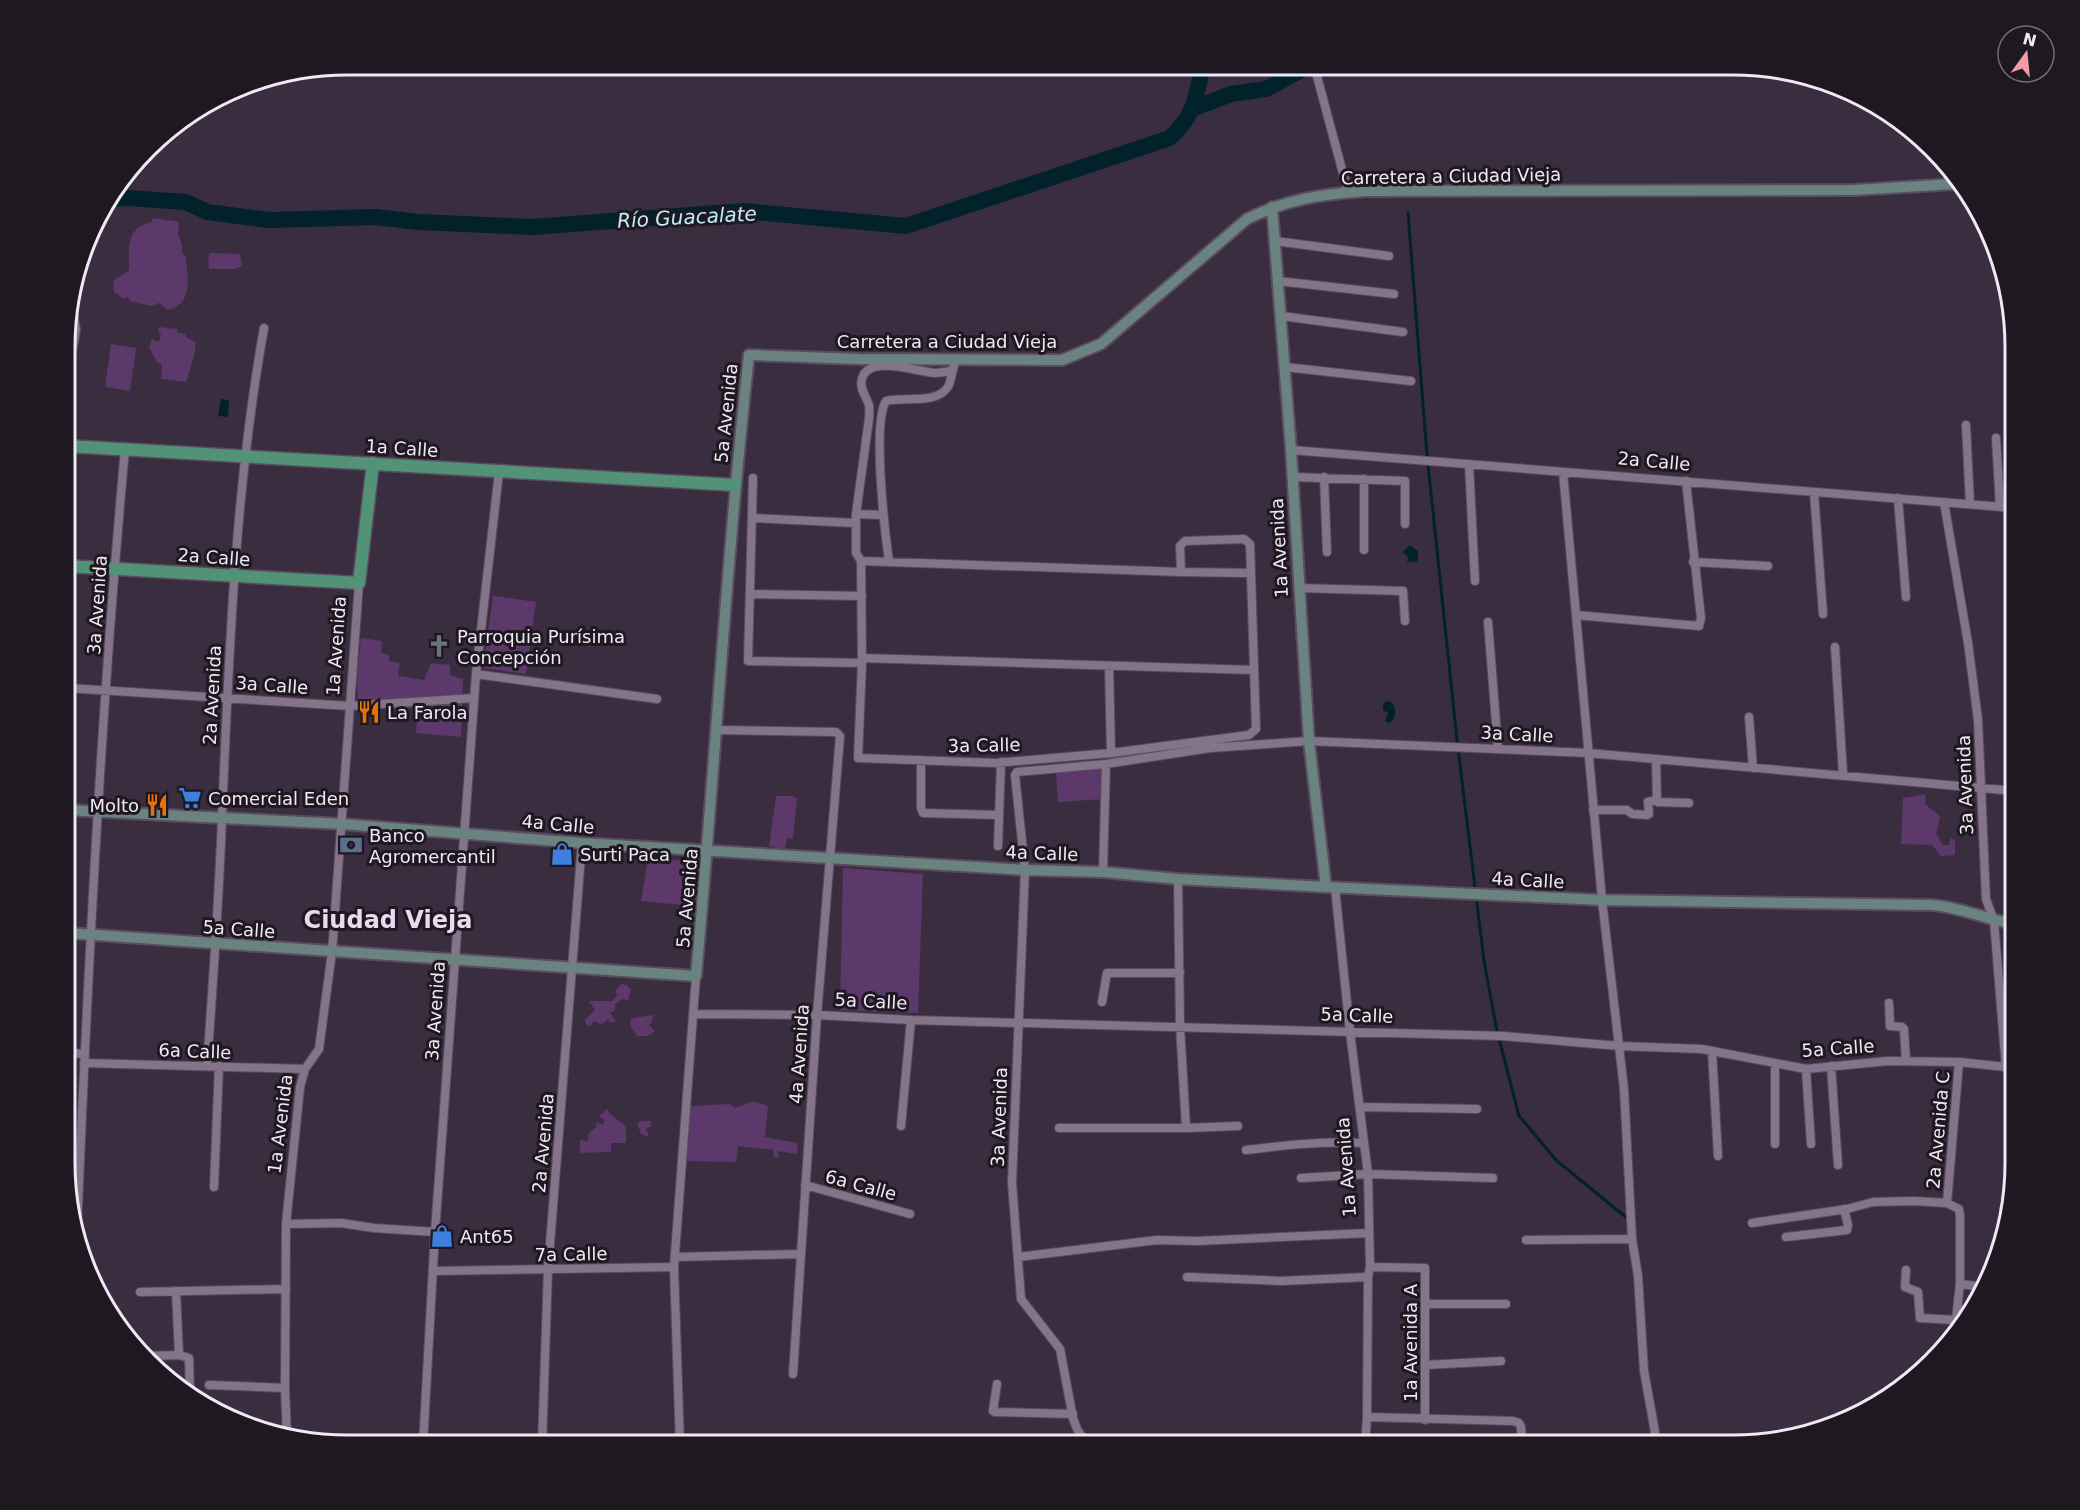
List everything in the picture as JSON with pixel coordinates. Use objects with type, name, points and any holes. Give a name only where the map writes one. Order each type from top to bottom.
[{"type":"main road","name":"Carretera a Ciudad Vieja","points":[[749,355],[859,359],[1062,360],[1101,344],[1247,219],[1275,206],[1306,197],[1348,192],[1854,190],[1951,184]]},
{"type":"main road","name":"1a Avenida","points":[[1275,206],[1275,241],[1293,477],[1309,741],[1331,887]]},
{"type":"main road","name":"5a Avenida","points":[[696,976],[708,851],[735,484],[749,355]]},
{"type":"main road","name":"1a Calle","points":[[75,446],[735,484]]},
{"type":"main road","name":"1a Avenida","points":[[359,583],[373,463]]},
{"type":"main road","name":"2a Calle","points":[[75,567],[359,583]]},
{"type":"main road","name":"4a Calle","points":[[75,811],[342,824],[582,843],[1025,870],[1103,872],[1178,879],[1485,895],[1602,900],[1932,904],[1948,906],[2005,923]]},
{"type":"main road","name":"5a Calle","points":[[75,933],[216,945],[696,976]]},
{"type":"street","points":[[1316,75],[1348,192]]},
{"type":"street","points":[[1275,241],[1389,256]]},
{"type":"street","points":[[1278,281],[1394,294]]},
{"type":"street","points":[[1281,316],[1402,332]]},
{"type":"street","name":"2a Avenida","points":[[207,1066],[216,945],[226,697],[244,456],[264,328]]},
{"type":"street","points":[[890,562],[882,515],[880,453],[882,407],[886,401],[894,399],[920,399],[940,394],[948,387],[957,358]]},
{"type":"street","points":[[862,661],[861,561],[856,554],[855,523],[869,406],[862,391],[861,379],[866,370],[876,366],[935,373],[953,370]]},
{"type":"street","points":[[1285,367],[1412,381]]},
{"type":"street","points":[[1966,425],[1970,504]]},
{"type":"street","points":[[1996,438],[2005,490]]},
{"type":"street","name":"3a Avenida","points":[[78,1205],[97,812],[125,449]]},
{"type":"street","name":"2a Calle","points":[[1291,450],[2005,508]]},
{"type":"street","points":[[1469,464],[1475,581]]},
{"type":"street","name":"3a Avenida","points":[[424,1435],[435,1232],[474,698],[499,472]]},
{"type":"street","points":[[1563,472],[1593,810],[1624,1089],[1632,1239],[1638,1276],[1644,1371],[1655,1435]]},
{"type":"street","points":[[1293,477],[1406,481],[1405,524]]},
{"type":"street","points":[[1324,477],[1327,552]]},
{"type":"street","points":[[753,478],[748,660],[1254,670],[1250,544],[1244,539],[1185,541],[1180,546],[1181,572]]},
{"type":"street","points":[[1364,479],[1364,550]]},
{"type":"street","points":[[1576,615],[1699,626],[1701,618],[1686,482]]},
{"type":"street","points":[[1814,492],[1823,614]]},
{"type":"street","points":[[1898,498],[1906,597]]},
{"type":"street","name":"3a Avenida","points":[[1944,502],[1968,643],[1978,720],[1986,899],[1994,921],[2005,1056]]},
{"type":"street","points":[[856,514],[882,515]]},
{"type":"street","points":[[752,518],[855,523]]},
{"type":"street","points":[[861,561],[1250,573]]},
{"type":"street","points":[[1694,562],[1768,566]]},
{"type":"street","name":"1a Avenida","points":[[287,1428],[286,1224],[300,1087],[305,1069],[319,1049],[332,952],[359,583]]},
{"type":"street","points":[[1299,588],[1403,591],[1405,621]]},
{"type":"street","points":[[750,594],[862,596]]},
{"type":"street","points":[[1488,622],[1498,748]]},
{"type":"street","points":[[1835,647],[1843,774]]},
{"type":"street","name":"3a Calle","points":[[862,661],[858,758],[1001,762],[1111,753],[1249,735],[1256,729],[1254,670]]},
{"type":"street","points":[[1109,666],[1111,753]]},
{"type":"street","points":[[476,674],[657,699]]},
{"type":"street","name":"3a Calle","points":[[75,688],[350,706],[474,698]]},
{"type":"street","points":[[1749,717],[1753,768]]},
{"type":"street","name":"4a Avenida","points":[[716,730],[836,732],[840,736],[817,1015],[793,1374]]},
{"type":"street","name":"3a Calle","points":[[1017,772],[1106,764],[1210,748],[1309,741],[1588,753],[2005,790]]},
{"type":"street","points":[[1656,759],[1657,800]]},
{"type":"street","points":[[921,760],[921,808],[923,813],[999,815]]},
{"type":"street","points":[[998,846],[1001,762]]},
{"type":"street","points":[[1103,872],[1106,764]]},
{"type":"street","name":"3a Avenida","points":[[1017,772],[1025,870],[1012,1184],[1022,1299],[1060,1348],[1073,1414],[1081,1435]]},
{"type":"street","points":[[1593,810],[1627,810],[1632,814],[1648,815],[1648,802],[1657,800]]},
{"type":"street","points":[[1657,800],[1658,803],[1689,803]]},
{"type":"street","name":"2a Avenida","points":[[542,1435],[548,1269],[582,843]]},
{"type":"street","points":[[1178,879],[1180,1026],[1186,1128]]},
{"type":"street","name":"1a Avenida","points":[[1331,887],[1368,1174],[1370,1267],[1366,1435]]},
{"type":"street","points":[[1102,1002],[1107,974],[1179,973]]},
{"type":"street","name":"5a Avenida","points":[[680,1435],[674,1267],[696,976]]},
{"type":"street","points":[[1889,1003],[1890,1026],[1899,1026],[1904,1029],[1906,1061]]},
{"type":"street","name":"5a Calle","points":[[694,1014],[817,1015],[911,1020],[1503,1036],[1619,1046],[1702,1049],[1806,1070],[1906,1061],[1959,1062],[2005,1068]]},
{"type":"street","points":[[901,1126],[911,1020]]},
{"type":"street","points":[[1712,1051],[1718,1156]]},
{"type":"street","points":[[75,1053],[84,1054]]},
{"type":"street","name":"2a Avenida C","points":[[1956,1318],[1960,1284],[1960,1216],[1959,1209],[1947,1203],[1959,1062]]},
{"type":"street","name":"6a Calle","points":[[84,1063],[305,1069]]},
{"type":"street","points":[[1775,1063],[1775,1144]]},
{"type":"street","points":[[214,1187],[219,1066]]},
{"type":"street","points":[[1831,1066],[1838,1166]]},
{"type":"street","points":[[1806,1070],[1811,1144]]},
{"type":"street","points":[[1360,1107],[1476,1109]]},
{"type":"street","points":[[1059,1128],[1238,1126]]},
{"type":"street","points":[[1246,1150],[1294,1143],[1328,1141],[1364,1143]]},
{"type":"street","points":[[1301,1178],[1368,1174],[1493,1178]]},
{"type":"street","name":"6a Calle","points":[[805,1185],[910,1214]]},
{"type":"street","points":[[1752,1223],[1844,1209],[1873,1202],[1947,1203]]},
{"type":"street","points":[[1786,1237],[1847,1230],[1844,1209]]},
{"type":"street","points":[[286,1224],[341,1223],[374,1228],[435,1232]]},
{"type":"street","points":[[1018,1257],[1157,1240],[1197,1241],[1369,1233]]},
{"type":"street","points":[[1526,1240],[1632,1239]]},
{"type":"street","points":[[675,1257],[800,1254]]},
{"type":"street","name":"7a Calle","points":[[433,1271],[674,1267]]},
{"type":"street","name":"1a Avenida A","points":[[1370,1267],[1424,1267],[1426,1270],[1425,1420]]},
{"type":"street","points":[[1906,1270],[1905,1287],[1918,1292],[1920,1318],[1955,1320]]},
{"type":"street","points":[[1187,1277],[1281,1281],[1368,1277]]},
{"type":"street","points":[[1960,1284],[1976,1286]]},
{"type":"street","points":[[140,1292],[286,1289]]},
{"type":"street","points":[[176,1291],[179,1355]]},
{"type":"street","points":[[1426,1304],[1506,1304]]},
{"type":"street","points":[[156,1356],[179,1355],[189,1358],[190,1385]]},
{"type":"street","points":[[1425,1365],[1501,1361]]},
{"type":"street","points":[[997,1384],[993,1411],[995,1412],[1073,1414]]},
{"type":"street","points":[[209,1385],[285,1388]]},
{"type":"street","points":[[1367,1418],[1500,1419],[1519,1423],[1521,1435]]},
{"type":"shaded area","points":[[153,218],[179,222],[178,235],[182,244],[182,253],[186,257],[188,281],[185,296],[176,307],[168,310],[159,303],[151,306],[130,301],[128,297],[124,299],[114,292],[113,281],[129,270],[129,246],[133,234],[143,225],[151,222]]},
{"type":"shaded area","points":[[210,253],[240,254],[242,266],[235,269],[209,269]]},
{"type":"shaded area","points":[[159,327],[177,329],[177,332],[185,334],[187,338],[196,342],[186,382],[161,379],[162,365],[157,362],[149,347],[152,339],[159,342],[161,333],[158,332]]},
{"type":"shaded area","points":[[111,344],[136,348],[130,391],[105,387]]},
{"type":"shaded area","points":[[493,596],[536,602],[526,674],[483,668]]},
{"type":"shaded area","points":[[361,638],[382,641],[381,653],[389,655],[389,661],[400,663],[398,676],[424,680],[431,663],[450,665],[450,675],[463,679],[461,737],[416,733],[418,708],[358,709],[357,674]]},
{"type":"shaded area","points":[[1102,769],[1104,799],[1058,802],[1056,771]]},
{"type":"shaded area","points":[[1926,794],[1925,804],[1940,816],[1936,834],[1943,845],[1949,845],[1951,838],[1955,840],[1955,855],[1941,856],[1932,845],[1901,844],[1903,798]]},
{"type":"shaded area","points":[[776,796],[793,796],[797,799],[793,839],[787,838],[785,849],[769,846]]},
{"type":"shaded area","points":[[648,858],[698,862],[693,906],[641,901]]},
{"type":"shaded area","points":[[843,868],[923,874],[918,1013],[840,1010]]},
{"type":"shaded area","points":[[621,984],[627,985],[631,990],[628,1000],[622,999],[614,1005],[616,1007],[614,1011],[610,1013],[616,1021],[610,1023],[608,1019],[604,1023],[594,1021],[591,1026],[586,1025],[585,1020],[595,1010],[589,1001],[612,1001],[617,995],[615,991]]},
{"type":"shaded area","points":[[653,1015],[649,1025],[655,1031],[648,1036],[637,1036],[630,1021],[633,1018]]},
{"type":"shaded area","points":[[753,1101],[768,1106],[765,1137],[798,1143],[797,1154],[778,1151],[779,1158],[774,1157],[773,1150],[738,1146],[736,1162],[686,1161],[690,1106],[730,1104],[735,1108]]},
{"type":"shaded area","points":[[607,1109],[611,1115],[626,1126],[626,1143],[611,1143],[611,1152],[580,1153],[580,1140],[588,1141],[588,1135],[597,1127],[595,1123],[603,1124],[605,1120],[599,1117]]},
{"type":"shaded area","points":[[652,1121],[650,1127],[646,1128],[649,1137],[641,1134],[637,1123]]},
{"type":"water","points":[[221,399],[229,400],[228,417],[218,416]]},
{"type":"water","points":[[1410,545],[1418,551],[1418,561],[1407,562],[1408,557],[1403,552]]},
{"type":"water","points":[[1386,701],[1393,704],[1395,710],[1395,716],[1389,723],[1385,721],[1388,713],[1383,710]]},
{"type":"waterway","name":"Río Guacalate","points":[[119,198],[186,202],[207,212],[269,220],[376,217],[418,222],[533,227],[743,211],[906,226],[1170,138],[1190,113],[1201,75]]},
{"type":"waterway","points":[[1192,109],[1231,94],[1266,89],[1292,75]]},
{"type":"waterway","points":[[1408,213],[1427,455],[1457,740],[1484,961],[1497,1031],[1519,1116],[1557,1161],[1627,1218]]},
{"type":"place","name":"Parroquia Purísima Concepción","points":[[439,646]]},
{"type":"place","name":"La Farola","points":[[369,712]]},
{"type":"place","name":"Comercial Eden","points":[[190,798]]},
{"type":"place","name":"Molto","points":[[157,805]]},
{"type":"place","name":"Banco Agromercantil","points":[[351,845]]},
{"type":"place","name":"Surti Paca","points":[[562,854]]},
{"type":"place","name":"Ant65","points":[[442,1236]]},
{"type":"district","name":"Ciudad Vieja","points":[[388,920]]}]
